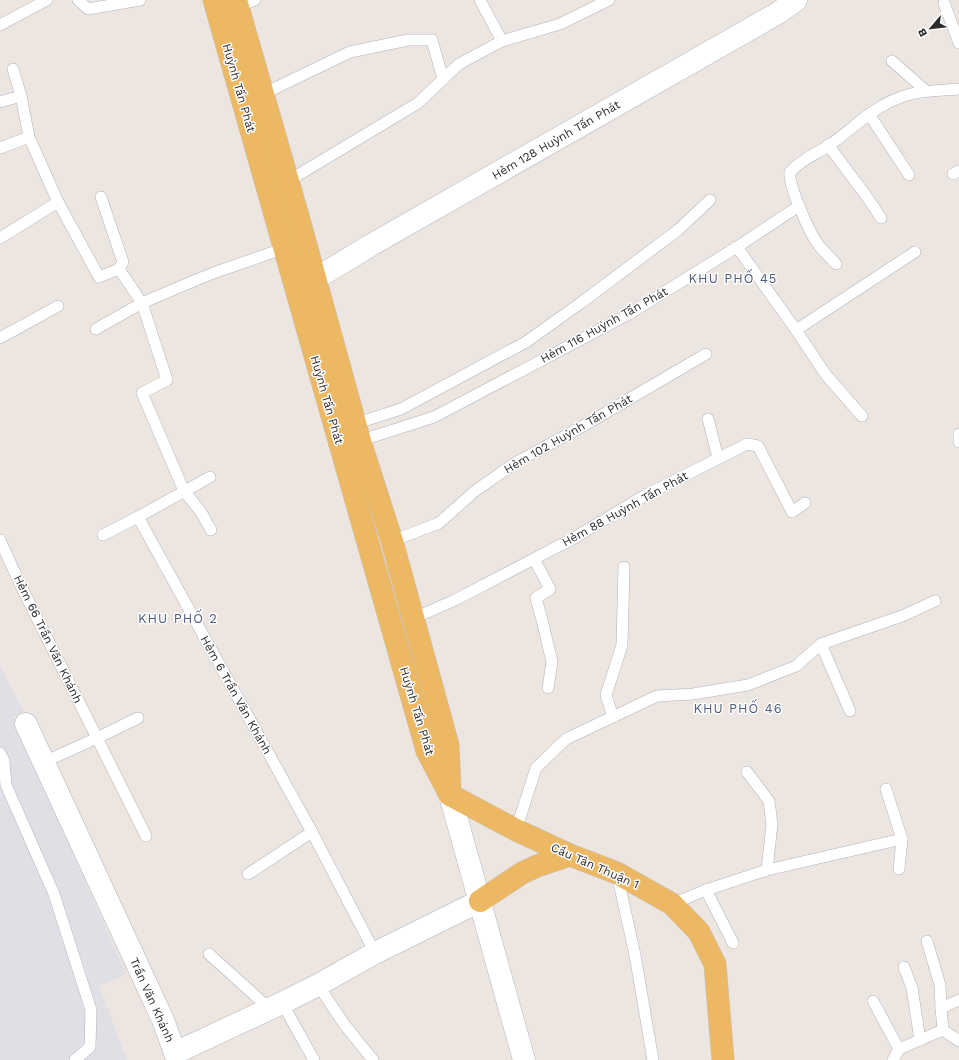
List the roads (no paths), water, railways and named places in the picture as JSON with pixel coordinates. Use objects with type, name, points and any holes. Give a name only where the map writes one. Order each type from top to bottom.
[{"type":"main road","name":"Huỳnh Tấn Phát","points":[[214,0],[278,225],[295,246],[314,279],[347,434],[392,541],[412,619],[448,745],[450,795]]},
{"type":"main road","name":"Huỳnh Tấn Phát","points":[[243,2],[263,94],[298,216],[295,246],[347,434],[426,751],[450,795]]},
{"type":"main road","points":[[278,225],[298,216]]},
{"type":"main road","name":"Cầu Tân Thuận 1","points":[[450,795],[516,830],[570,855],[617,873],[672,904],[699,932],[715,964],[723,1060]]},
{"type":"main road","points":[[480,901],[522,873],[537,866],[570,855]]},
{"type":"street","name":"Hẻm 128 Huỳnh Tấn Phát","points":[[314,279],[778,13],[796,0]]},
{"type":"street","name":"Trần Văn Khánh","points":[[26,724],[162,1020],[176,1057],[318,985],[374,953],[480,901]]},
{"type":"street","name":"Huỳnh Tấn Phát","points":[[450,795],[524,1060]]},
{"type":"lane","points":[[0,25],[47,0]]},
{"type":"lane","points":[[78,0],[88,9],[140,0]]},
{"type":"lane","points":[[480,0],[502,41]]},
{"type":"lane","points":[[288,181],[418,103],[459,64],[502,41],[560,24],[609,0]]},
{"type":"lane","points":[[944,3],[959,44]]},
{"type":"lane","points":[[263,94],[350,52],[408,40],[432,40],[443,79]]},
{"type":"lane","points":[[892,61],[926,91]]},
{"type":"lane","points":[[13,69],[21,96],[29,137],[58,202],[99,277],[119,269],[123,262],[101,197]]},
{"type":"lane","points":[[836,264],[817,243],[799,206],[790,182],[790,172],[798,163],[828,146],[869,114],[899,98],[926,91],[959,89]]},
{"type":"lane","points":[[0,102],[21,96]]},
{"type":"lane","points":[[869,114],[909,175]]},
{"type":"lane","points":[[0,148],[29,137]]},
{"type":"lane","points":[[828,146],[881,218]]},
{"type":"lane","points":[[347,434],[401,409],[526,342],[678,230],[710,200]]},
{"type":"lane","points":[[0,238],[58,202]]},
{"type":"lane","name":"Hẻm 116 Huỳnh Tấn Phát","points":[[347,434],[434,417],[629,314],[737,247],[799,206]]},
{"type":"lane","points":[[96,329],[142,303],[216,272],[295,246]]},
{"type":"lane","points":[[737,247],[826,375],[862,416]]},
{"type":"lane","points":[[796,330],[915,252]]},
{"type":"lane","points":[[119,269],[142,303],[167,380],[142,393],[184,491],[201,512],[211,530]]},
{"type":"lane","points":[[0,338],[58,306]]},
{"type":"lane","name":"Hẻm 102 Huỳnh Tấn Phát","points":[[392,541],[439,523],[475,491],[515,463],[583,426],[706,354]]},
{"type":"lane","points":[[708,419],[718,458]]},
{"type":"lane","points":[[959,434],[959,442]]},
{"type":"lane","name":"Hẻm 88 Huỳnh Tấn Phát","points":[[412,619],[455,600],[534,559],[574,538],[644,496],[747,444],[758,446],[792,512],[805,503]]},
{"type":"lane","points":[[103,535],[210,477]]},
{"type":"lane","name":"Hẻm 6 Trần Văn Khánh","points":[[138,517],[312,832],[374,953]]},
{"type":"lane","name":"Hẻm 66 Trần Văn Khánh","points":[[0,540],[20,584],[146,836]]},
{"type":"lane","points":[[534,559],[550,589],[536,598],[552,662],[548,688]]},
{"type":"lane","points":[[613,717],[606,695],[622,645],[624,567]]},
{"type":"lane","points":[[516,830],[536,768],[566,739],[657,696],[693,694],[748,685],[796,666],[820,644],[902,616],[935,601]]},
{"type":"lane","points":[[820,644],[850,710]]},
{"type":"lane","points":[[44,762],[138,718]]},
{"type":"lane","points":[[0,752],[4,760],[3,786],[54,894],[91,1010],[90,1047],[75,1060]]},
{"type":"lane","points":[[747,772],[769,801],[772,824],[767,870]]},
{"type":"lane","points":[[886,789],[902,839],[899,869]]},
{"type":"lane","points":[[248,874],[312,832]]},
{"type":"lane","points":[[672,904],[706,890],[767,870],[902,839]]},
{"type":"lane","points":[[617,873],[635,955],[653,1060]]},
{"type":"lane","points":[[706,890],[733,944]]},
{"type":"lane","points":[[927,941],[940,985],[943,1030]]},
{"type":"lane","points":[[209,954],[276,1006],[314,1060]]},
{"type":"lane","points":[[904,967],[912,988],[920,1040]]},
{"type":"lane","points":[[318,985],[344,1024],[373,1060]]},
{"type":"lane","points":[[941,1008],[959,1000]]},
{"type":"lane","points":[[873,1001],[898,1049]]},
{"type":"lane","points":[[893,1060],[898,1049],[943,1030]]},
{"type":"lane","points":[[943,1030],[959,1041]]},
{"type":"district","name":"KHU PHỐ 45","points":[[733,278]]},
{"type":"district","name":"KHU PHỐ 2","points":[[178,618]]},
{"type":"district","name":"KHU PHỐ 46","points":[[738,708]]}]
